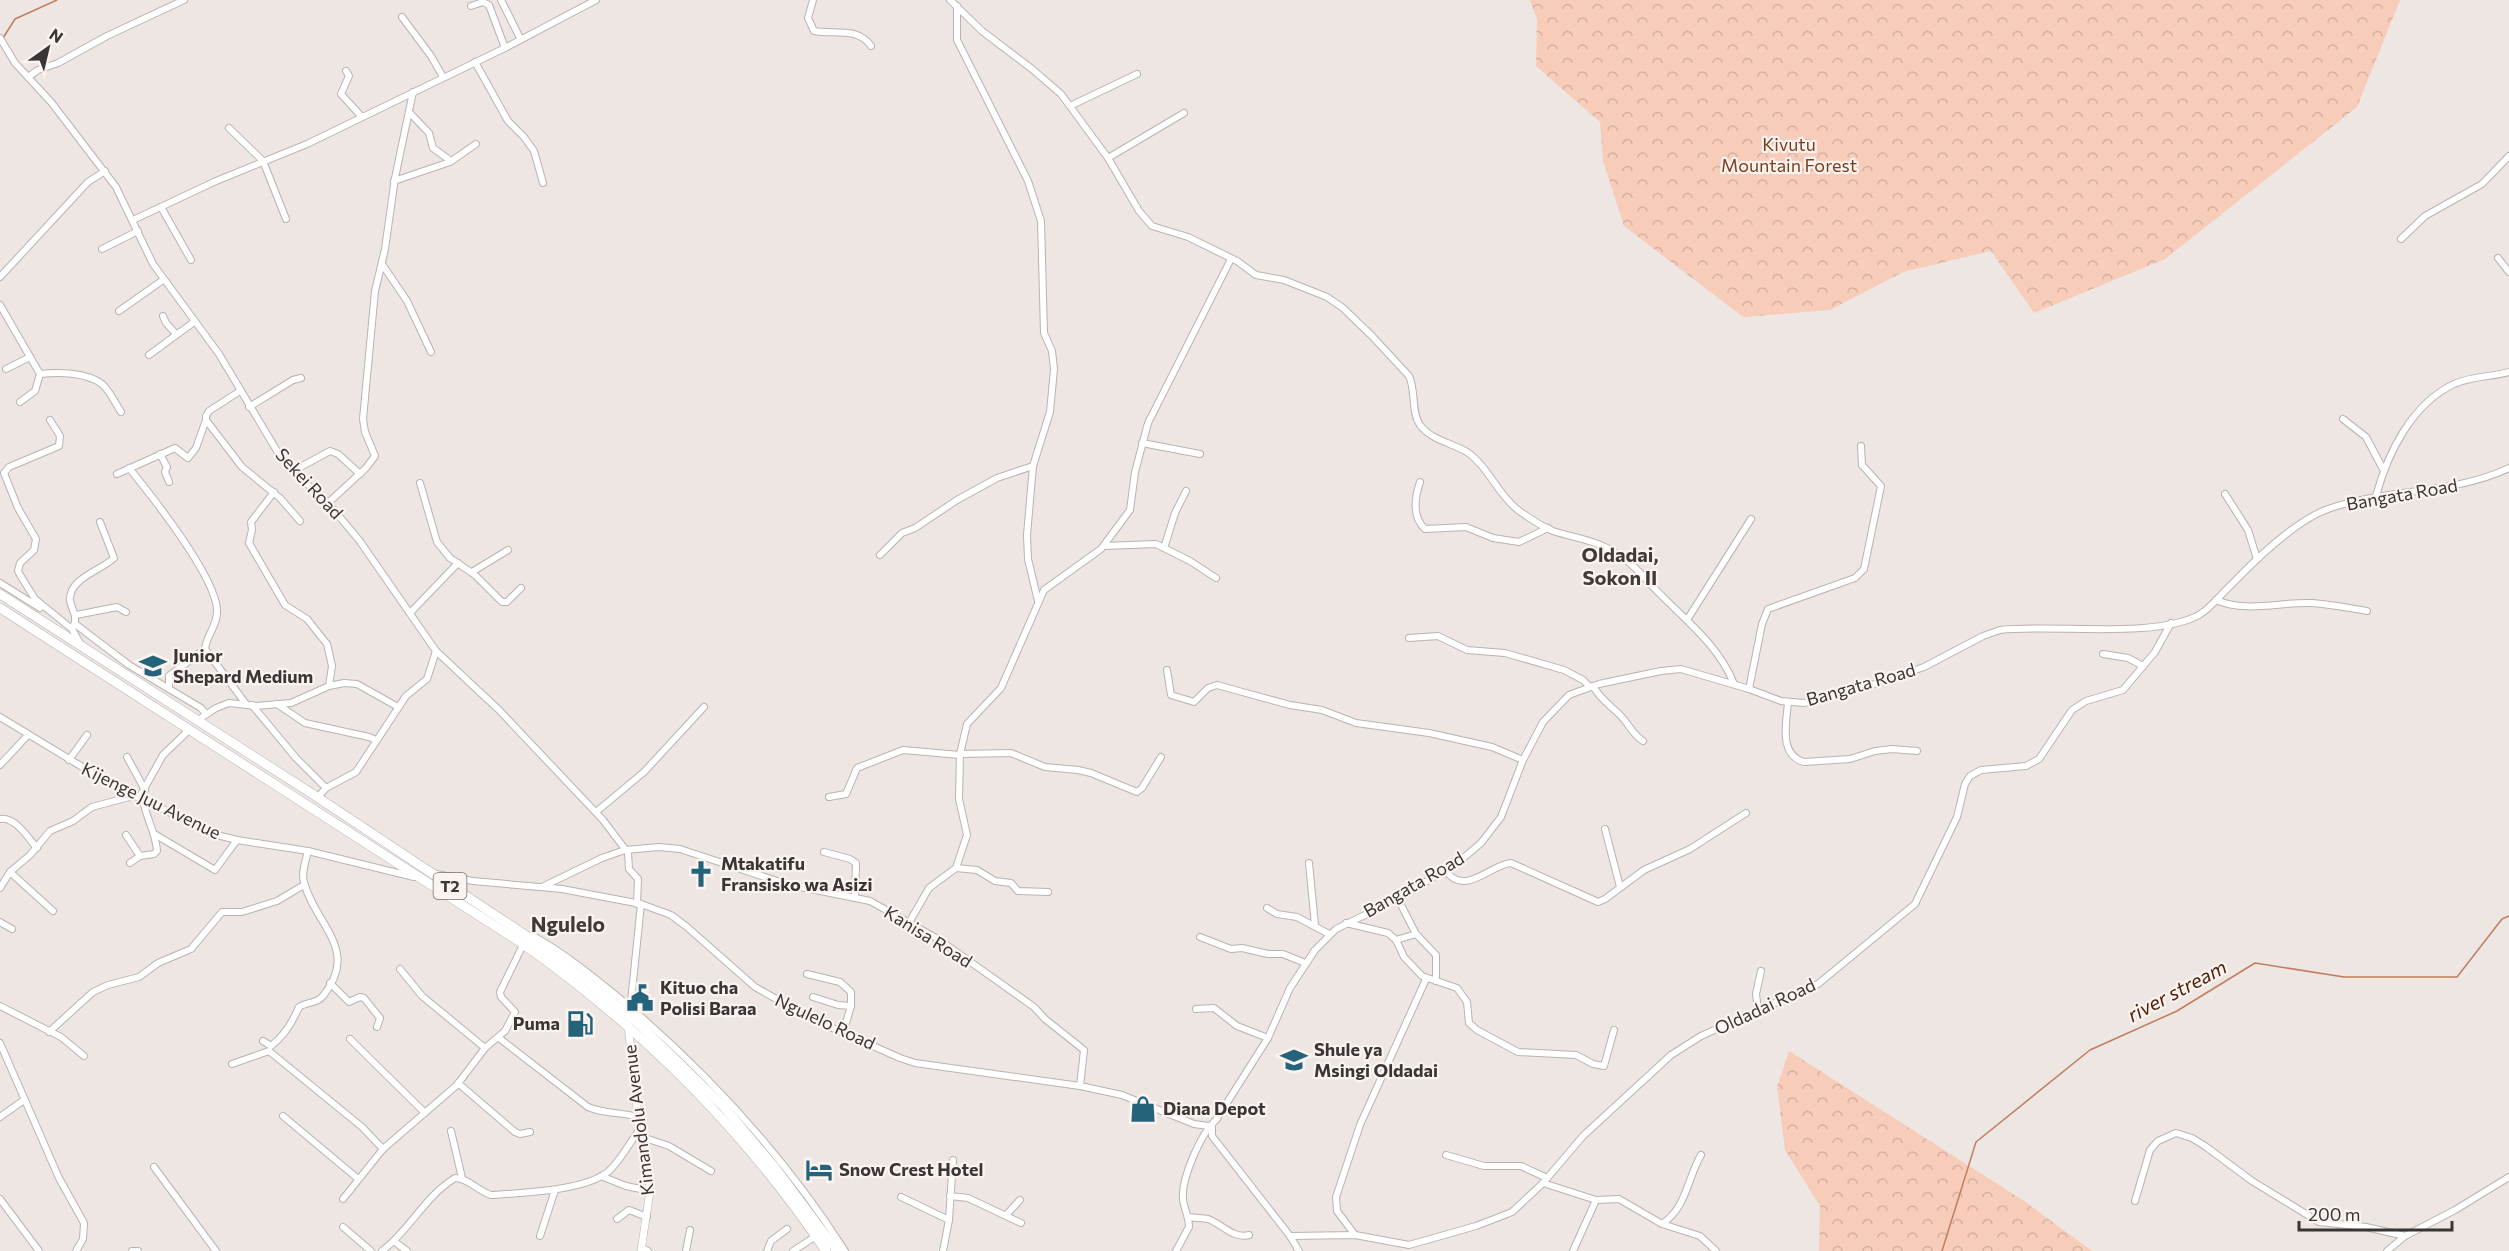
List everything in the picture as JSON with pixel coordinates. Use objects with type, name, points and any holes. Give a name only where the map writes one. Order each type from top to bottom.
[{"type":"highway","name":"T2","points":[[0,594],[202,717],[428,872],[503,920],[592,985],[629,1016],[737,1121],[837,1251]]},
{"type":"highway","name":"T2","points":[[0,608],[523,944],[629,1016],[740,1138],[826,1251]]},
{"type":"highway","points":[[306,805],[316,796]]},
{"type":"highway","points":[[335,824],[343,814]]},
{"type":"street","points":[[28,77],[38,70],[58,63],[107,36],[184,0]]},
{"type":"street","points":[[501,0],[520,38]]},
{"type":"street","points":[[133,219],[263,161],[307,144],[505,48],[520,38],[596,0]]},
{"type":"street","points":[[813,0],[808,18],[814,32],[839,31],[861,36],[871,46]]},
{"type":"street","points":[[950,0],[982,31],[1052,85],[1108,158],[1139,211],[1152,226],[1185,236],[1231,259],[1256,275],[1284,280],[1308,288],[1343,308],[1410,376],[1413,383],[1417,418],[1422,427],[1432,435],[1467,453],[1513,506],[1548,528],[1602,546],[1627,559],[1709,642],[1721,658],[1734,684]]},
{"type":"street","points":[[471,6],[483,2],[489,5],[505,48]]},
{"type":"street","points":[[957,6],[957,40],[1028,181],[1041,221],[1043,325],[1052,351],[1053,395],[1033,466],[1028,559],[1038,601]]},
{"type":"street","points":[[402,17],[431,56],[443,77]]},
{"type":"street","name":"Sekei Road","points":[[0,38],[15,63],[51,102],[105,171],[133,219],[146,252],[219,354],[277,452],[293,471],[328,503],[359,540],[436,651],[499,710],[596,812],[626,850],[629,856],[629,869],[639,879],[639,904],[629,1016]]},
{"type":"street","points":[[475,62],[508,121],[524,136],[534,151],[543,183]]},
{"type":"street","points":[[346,71],[349,76],[341,94],[361,117]]},
{"type":"street","points":[[1070,106],[1137,74]]},
{"type":"street","points":[[328,503],[372,462],[375,456],[364,429],[363,419],[375,291],[382,264],[394,181],[413,92]]},
{"type":"street","points":[[409,112],[429,133],[433,148],[451,161]]},
{"type":"street","points":[[1108,158],[1184,113]]},
{"type":"street","points":[[229,128],[263,161],[286,219]]},
{"type":"street","points":[[394,181],[451,161],[476,144]]},
{"type":"street","points":[[2402,239],[2425,216],[2482,184],[2509,156]]},
{"type":"street","points":[[0,277],[88,182],[105,171]]},
{"type":"street","points":[[161,207],[191,260]]},
{"type":"street","points":[[102,249],[138,231]]},
{"type":"street","points":[[2498,258],[2509,272]]},
{"type":"street","points":[[910,921],[928,888],[956,868],[967,831],[959,803],[960,754],[967,724],[1001,688],[1018,646],[1031,624],[1038,601],[1049,585],[1104,546],[1130,510],[1142,443],[1150,419],[1231,259]]},
{"type":"street","points":[[382,264],[407,302],[431,352]]},
{"type":"street","points":[[119,311],[164,280]]},
{"type":"street","points":[[0,305],[21,337],[40,374],[35,391],[20,402]]},
{"type":"street","points":[[163,316],[166,324],[176,334]]},
{"type":"street","points":[[149,355],[194,322]]},
{"type":"street","points":[[6,369],[30,357]]},
{"type":"street","points":[[2376,496],[2383,469],[2411,420],[2434,398],[2454,384],[2465,380],[2509,372]]},
{"type":"street","points":[[40,374],[67,374],[95,380],[108,391],[121,412]]},
{"type":"street","points":[[249,407],[293,380],[301,378]]},
{"type":"street","points":[[117,474],[176,448],[185,458],[190,458],[196,448],[209,411],[240,391]]},
{"type":"street","points":[[2343,419],[2366,437],[2383,469]]},
{"type":"street","points":[[50,420],[60,436],[59,446],[9,467],[4,473],[18,508],[36,539],[34,550],[20,563],[18,571],[35,599],[56,618]]},
{"type":"street","points":[[206,420],[242,467],[274,492],[300,521]]},
{"type":"street","points":[[1142,443],[1200,454]]},
{"type":"street","points":[[1749,689],[1761,624],[1768,609],[1855,578],[1864,568],[1881,486],[1862,465],[1861,446]]},
{"type":"street","points":[[293,471],[330,451],[338,454],[360,474]]},
{"type":"street","points":[[160,454],[167,467],[165,472],[169,482]]},
{"type":"street","points":[[880,555],[902,533],[915,528],[957,500],[997,478],[1033,466]]},
{"type":"street","points":[[129,468],[192,553],[218,610],[205,649],[169,676],[169,688]]},
{"type":"street","name":"Bangata Road","points":[[1188,1217],[1183,1199],[1185,1179],[1211,1125],[1268,1038],[1290,988],[1305,963],[1329,934],[1345,923],[1398,899],[1471,853],[1496,826],[1510,798],[1522,760],[1543,722],[1569,695],[1592,686],[1676,669],[1734,684],[1788,703],[1824,698],[1895,677],[1940,660],[1983,636],[2000,630],[2040,627],[2134,628],[2171,623],[2199,614],[2257,559],[2316,515],[2376,496],[2468,483],[2509,468]]},
{"type":"street","points":[[1420,482],[1415,500],[1418,521],[1425,529],[1466,527],[1493,538],[1519,542],[1548,528]]},
{"type":"street","points":[[420,483],[437,543],[504,603],[521,588]]},
{"type":"street","points":[[274,492],[251,522],[249,543],[285,605],[307,619],[327,644],[332,666],[329,686]]},
{"type":"street","points":[[1164,548],[1186,492]]},
{"type":"street","points":[[2224,494],[2248,530],[2257,559]]},
{"type":"street","points":[[1687,620],[1750,519]]},
{"type":"street","points":[[82,646],[74,627],[75,615],[70,601],[73,589],[114,558],[100,522]]},
{"type":"street","points":[[1104,546],[1148,544],[1164,548],[1216,578]]},
{"type":"street","points":[[472,573],[508,550]]},
{"type":"street","points":[[410,613],[458,563]]},
{"type":"street","points":[[0,583],[74,627],[202,709],[202,717],[229,703],[249,705],[298,702],[329,686],[344,683],[357,684],[398,707]]},
{"type":"street","points":[[2216,600],[2228,604],[2252,606],[2311,603],[2367,611]]},
{"type":"street","points":[[75,615],[117,607],[126,612]]},
{"type":"street","name":"Oldadai Road","points":[[1290,1236],[1355,1235],[1400,1244],[1418,1243],[1503,1217],[1512,1212],[1545,1180],[1583,1136],[1671,1055],[1701,1036],[1818,984],[1915,904],[1926,886],[1957,817],[1965,784],[1970,776],[1981,770],[2019,768],[2033,763],[2046,750],[2072,711],[2086,701],[2123,690],[2160,644],[2171,623]]},
{"type":"street","points":[[1409,638],[1438,636],[1467,650],[1504,653],[1564,670],[1592,686],[1603,701],[1620,715],[1634,734],[1643,741]]},
{"type":"street","points":[[205,649],[249,705],[326,788]]},
{"type":"street","points":[[316,796],[326,788],[355,773],[406,696],[427,679],[436,651]]},
{"type":"street","points":[[2103,654],[2127,658],[2143,666]]},
{"type":"street","points":[[1167,670],[1170,694],[1189,702],[1194,702],[1208,687],[1217,685],[1290,705],[1322,710],[1356,723],[1429,733],[1492,747],[1522,760]]},
{"type":"street","points":[[1788,703],[1787,746],[1789,753],[1797,760],[1804,762],[1850,759],[1875,751],[1892,749],[1917,751]]},
{"type":"street","points":[[277,704],[305,723],[376,740]]},
{"type":"street","points":[[596,812],[644,772],[704,707]]},
{"type":"street","name":"Kijenge Juu Avenue","points":[[0,717],[69,760],[138,798],[211,832],[237,840],[263,842],[308,851],[418,878]]},
{"type":"street","points":[[0,886],[10,872],[37,848],[50,831],[73,821],[92,807],[138,798],[145,790],[163,755],[189,730]]},
{"type":"street","points":[[0,765],[28,735]]},
{"type":"street","points":[[69,760],[87,735]]},
{"type":"street","points":[[829,797],[846,794],[857,768],[907,750],[960,754],[1011,753],[1045,767],[1091,773],[1137,792],[1142,788],[1161,757]]},
{"type":"street","points":[[127,757],[145,790]]},
{"type":"street","points":[[130,863],[140,856],[156,853],[156,835],[138,798]]},
{"type":"street","points":[[1445,870],[1453,877],[1472,879],[1485,876],[1504,863],[1511,863],[1598,902],[1644,870],[1690,849],[1746,813]]},
{"type":"street","points":[[0,819],[6,818],[12,821],[37,848]]},
{"type":"street","points":[[1605,829],[1620,887]]},
{"type":"street","points":[[126,835],[140,856]]},
{"type":"street","points":[[156,835],[215,870],[237,840]]},
{"type":"street","name":"Kanisa Road","points":[[544,886],[602,858],[626,850],[659,847],[680,849],[813,891],[870,901],[939,939],[1031,1005],[1045,1019],[1081,1046],[1085,1054],[1080,1086]]},
{"type":"street","points":[[263,1041],[271,1046],[293,1020],[299,1007],[319,999],[337,967],[336,945],[304,885],[303,875],[308,851]]},
{"type":"street","points":[[824,852],[850,859],[856,863],[855,897]]},
{"type":"street","points":[[1309,863],[1315,925]]},
{"type":"street","points":[[956,868],[977,870],[995,881],[1011,883],[1018,891],[1048,892]]},
{"type":"street","points":[[10,872],[53,911]]},
{"type":"street","name":"Ngulelo Road","points":[[428,872],[473,881],[544,886],[639,904],[671,915],[755,987],[787,1006],[843,1033],[915,1063],[1080,1086],[1122,1095],[1201,1127],[1211,1125]]},
{"type":"street","points":[[464,896],[473,881]]},
{"type":"street","points":[[49,1032],[93,992],[108,985],[139,977],[158,963],[191,950],[222,912],[242,912],[277,901],[304,885]]},
{"type":"street","points":[[1398,899],[1416,934],[1436,954],[1436,981]]},
{"type":"street","points":[[1267,908],[1272,912],[1292,915],[1329,934]]},
{"type":"street","points":[[0,922],[12,929]]},
{"type":"street","points":[[1345,923],[1381,931],[1396,940],[1404,957],[1426,978],[1459,990],[1467,1002],[1467,1017],[1473,1027],[1518,1052],[1575,1055],[1593,1064],[1604,1066],[1614,1030]]},
{"type":"street","points":[[1396,940],[1416,934]]},
{"type":"street","points":[[1200,937],[1231,949],[1242,948],[1268,954],[1283,954],[1305,963]]},
{"type":"street","points":[[343,1199],[357,1178],[383,1149],[458,1083],[485,1048],[499,1038],[510,1023],[515,1012],[501,997],[500,992],[521,949]]},
{"type":"street","points":[[400,969],[422,996],[485,1048]]},
{"type":"street","points":[[1758,1011],[1756,994],[1761,971]]},
{"type":"street","points":[[807,974],[844,985],[852,995],[843,1033]]},
{"type":"street","points":[[1355,1235],[1337,1211],[1336,1197],[1360,1125],[1426,978]]},
{"type":"street","points":[[330,983],[349,1002],[360,997],[364,998],[380,1018],[377,1027]]},
{"type":"street","points":[[813,997],[838,1005],[851,1006]]},
{"type":"street","points":[[0,1006],[61,1037],[84,1056]]},
{"type":"street","points":[[1196,1010],[1214,1008],[1237,1026],[1268,1038]]},
{"type":"street","points":[[629,1016],[684,1058],[748,1124],[845,1251]]},
{"type":"street","name":"Kimandolu Avenue","points":[[629,1016],[638,1118],[651,1191],[644,1250]]},
{"type":"street","points":[[499,1038],[588,1107],[596,1111],[619,1112],[638,1118]]},
{"type":"street","points":[[350,1039],[425,1113]]},
{"type":"street","points":[[0,1043],[58,1178],[84,1222],[83,1239],[76,1251]]},
{"type":"street","points":[[232,1064],[269,1051],[362,1127],[383,1149]]},
{"type":"street","points":[[458,1083],[516,1132],[520,1134],[531,1132]]},
{"type":"street","points":[[0,1117],[24,1100]]},
{"type":"street","points":[[284,1116],[357,1178]]},
{"type":"street","points":[[1211,1125],[1212,1136],[1290,1236],[1299,1251]]},
{"type":"street","points":[[382,1251],[395,1242],[421,1209],[455,1178],[462,1178],[491,1195],[555,1190],[601,1176],[614,1166],[640,1129]]},
{"type":"street","points":[[451,1131],[462,1178]]},
{"type":"street","points":[[2135,1201],[2150,1150],[2158,1141],[2176,1133],[2199,1142],[2252,1181],[2319,1222],[2366,1227],[2405,1236]]},
{"type":"street","points":[[642,1137],[669,1146],[711,1171]]},
{"type":"street","points":[[1446,1155],[1484,1166],[1521,1166],[1545,1180],[1596,1200],[1615,1198],[1622,1200],[1662,1224],[1700,1236],[1716,1251]]},
{"type":"street","points":[[1662,1224],[1681,1205],[1686,1196],[1693,1170],[1701,1155]]},
{"type":"street","points":[[943,1251],[949,1220],[953,1160]]},
{"type":"street","points":[[154,1167],[216,1251]]},
{"type":"street","points":[[601,1176],[626,1186],[651,1191]]},
{"type":"street","points":[[2387,1251],[2405,1236],[2455,1210],[2509,1177]]},
{"type":"street","points":[[540,1236],[555,1190]]},
{"type":"street","points":[[950,1196],[968,1198],[1021,1223]]},
{"type":"street","points":[[901,1197],[949,1220]]},
{"type":"street","points":[[0,1199],[39,1251]]},
{"type":"street","points":[[1006,1215],[1020,1200]]},
{"type":"street","points":[[1573,1251],[1596,1200]]},
{"type":"street","points":[[617,1219],[629,1210],[647,1217]]},
{"type":"street","points":[[1176,1251],[1188,1231],[1188,1217],[1209,1220],[1234,1234],[1249,1235]]},
{"type":"street","points":[[343,1227],[371,1251]]},
{"type":"street","points":[[767,1251],[771,1242],[787,1229]]},
{"type":"street","points":[[686,1251],[690,1230]]},
{"type":"street","points":[[793,1251],[816,1236]]},
{"type":"street","points":[[395,1242],[407,1251]]},
{"type":"street","points":[[132,1251],[138,1251]]},
{"type":"street","points":[[208,1251],[216,1251]]},
{"type":"green space","name":"Kivutu Mountain Forest","points":[[1530,0],[2400,0],[2357,107],[2165,259],[2034,313],[1991,251],[1903,272],[1830,310],[1743,317],[1624,226],[1603,161],[1600,122],[1536,66],[1537,19]]},
{"type":"green space","points":[[1789,1051],[2024,1201],[2092,1251],[1819,1251],[1820,1206],[1785,1150],[1777,1087]]},
{"type":"waterway","points":[[3,38],[15,19],[57,0]]},
{"type":"waterway","name":"river stream","points":[[1942,1251],[1976,1142],[2090,1050],[2177,1011],[2255,963],[2344,977],[2457,977],[2502,919],[2509,916]]},
{"type":"place","name":"Junior Shepard Medium","points":[[153,666]]},
{"type":"place","name":"Mtakatifu Fransisko wa Asizi","points":[[701,874]]},
{"type":"place","name":"Kituo cha Polisi Baraa","points":[[640,998]]},
{"type":"place","name":"Puma","points":[[580,1024]]},
{"type":"place","name":"Shule ya Msingi Oldadai","points":[[1294,1060]]},
{"type":"place","name":"Diana Depot","points":[[1143,1109]]},
{"type":"place","name":"Snow Crest Hotel","points":[[819,1170]]},
{"type":"district","name":"Oldadai, Sokon II","points":[[1620,566]]},
{"type":"district","name":"Ngulelo","points":[[568,925]]}]
